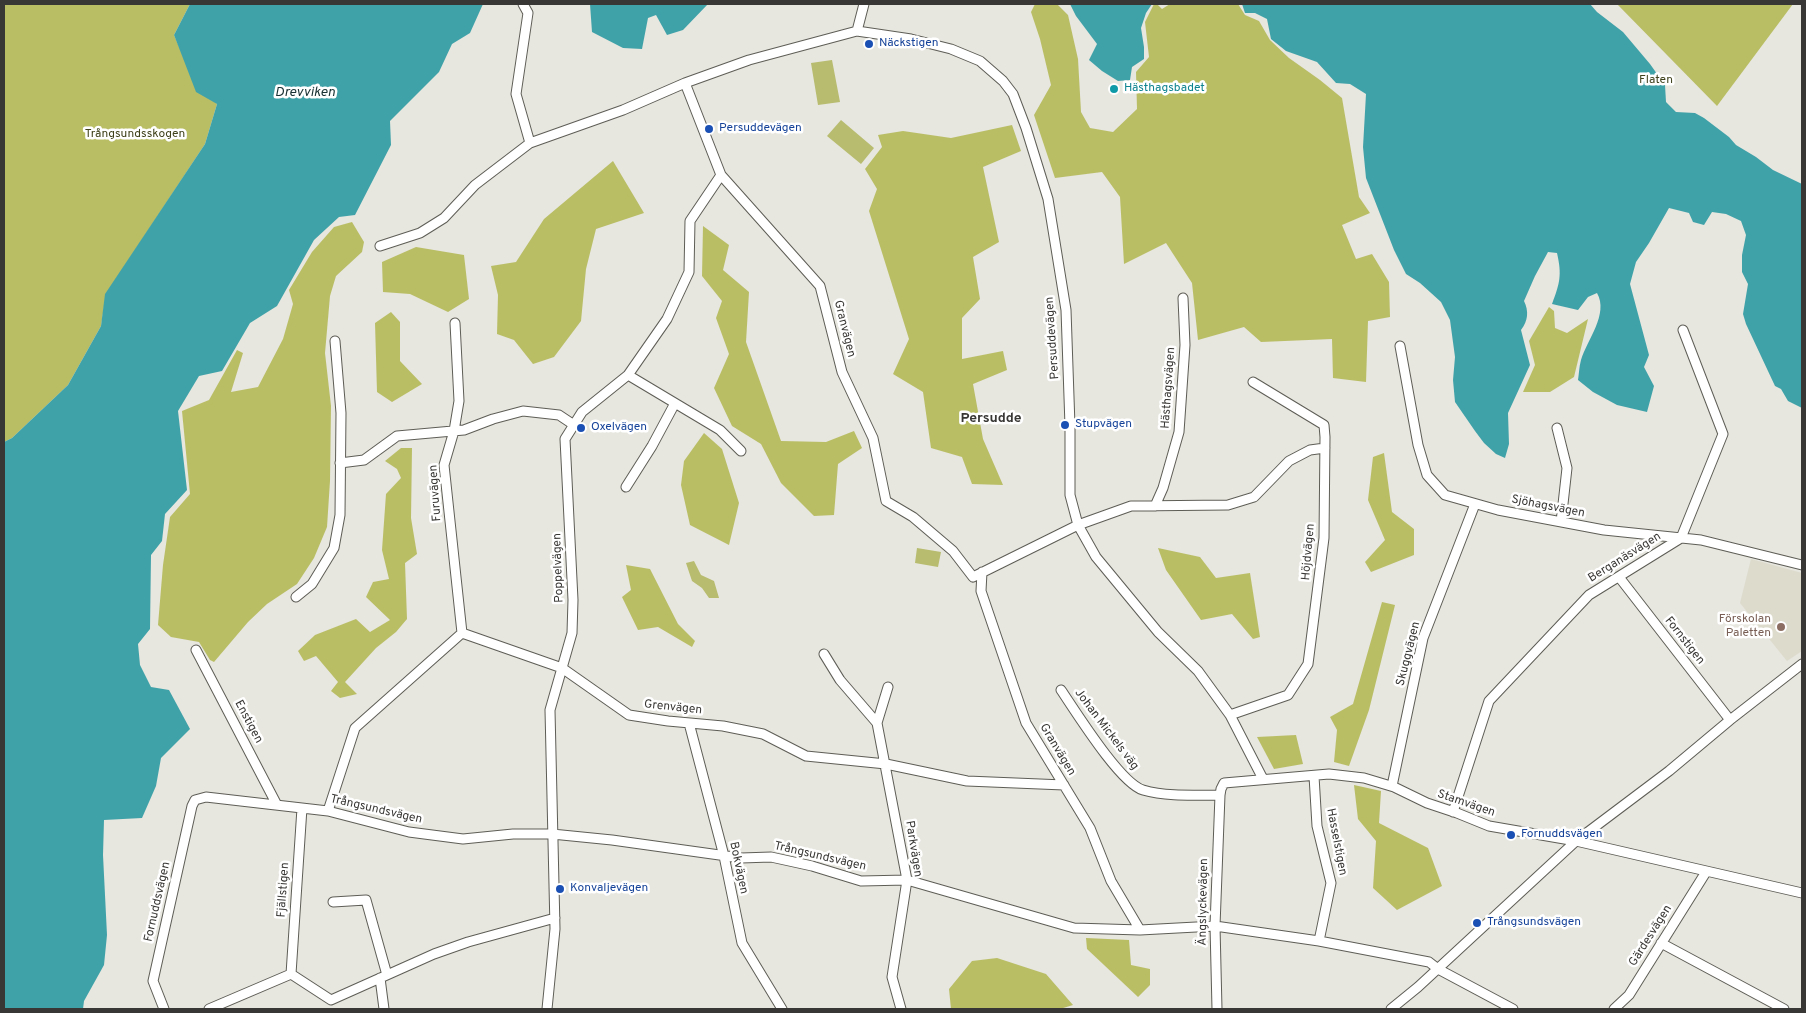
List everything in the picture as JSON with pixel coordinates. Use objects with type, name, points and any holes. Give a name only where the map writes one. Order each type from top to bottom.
[{"type":"street","points":[[523,4],[528,13],[516,94],[530,143]]},
{"type":"street","points":[[857,31],[864,4]]},
{"type":"street","name":"Persuddevägen","points":[[380,246],[420,233],[444,218],[474,185],[530,143],[623,110],[686,83],[749,60],[857,31],[910,39],[951,49],[980,61],[1004,81],[1013,94],[1026,128],[1048,199],[1064,301],[1070,426],[1070,495],[1078,525],[1096,557],[1158,632],[1198,671],[1230,715],[1263,778]]},
{"type":"street","name":"Granvägen","points":[[686,83],[721,175],[820,286],[842,372],[873,438],[886,501],[913,517],[953,551],[973,577],[982,572]]},
{"type":"street","name":"Poppelvägen","points":[[547,1009],[556,929],[550,710],[572,633],[573,600],[566,439],[582,412],[628,375],[667,319],[689,272],[690,221],[721,175]]},
{"type":"street","name":"Hästhagsvägen","points":[[1155,506],[1163,488],[1179,432],[1185,346],[1183,298]]},
{"type":"street","name":"Furuvägen","points":[[455,323],[459,401],[454,431],[444,466],[462,634]]},
{"type":"street","name":"Berganäsvägen","points":[[1453,812],[1489,701],[1589,595],[1680,538],[1723,434],[1683,330]]},
{"type":"street","points":[[296,598],[312,584],[334,548],[340,515],[341,413],[335,341]]},
{"type":"street","name":"Sjöhagsvägen","points":[[1400,346],[1418,445],[1427,475],[1445,495],[1498,510],[1560,522],[1604,530],[1701,540],[1802,563]]},
{"type":"street","points":[[628,375],[720,430],[741,451]]},
{"type":"street","name":"Höjdvägen","points":[[1230,715],[1288,695],[1308,664],[1324,538],[1324,425],[1253,382]]},
{"type":"street","points":[[626,487],[652,446],[674,404]]},
{"type":"street","points":[[340,463],[364,460],[397,436],[464,430],[493,418],[523,411],[559,415],[574,425]]},
{"type":"street","points":[[1558,428],[1567,468],[1560,522]]},
{"type":"street","points":[[982,572],[1078,525],[1131,506],[1228,505],[1254,497],[1290,461],[1310,450],[1325,448]]},
{"type":"street","name":"Skuggvägen","points":[[1392,786],[1423,638],[1475,504]]},
{"type":"street","name":"Granvägen","points":[[982,572],[981,591],[1026,723],[1090,828],[1112,881],[1140,930]]},
{"type":"street","name":"Fornstigen","points":[[1619,577],[1730,720]]},
{"type":"street","points":[[328,811],[355,728],[462,634]]},
{"type":"street","name":"Grenvägen","points":[[462,634],[562,668],[629,715],[723,726],[763,734],[806,756],[886,764],[967,781],[1064,785]]},
{"type":"street","name":"Enstigen","points":[[196,650],[277,805]]},
{"type":"street","name":"Parkvägen","points":[[824,654],[840,680],[877,723],[886,764],[907,880],[892,977],[901,1009]]},
{"type":"street","points":[[1391,1009],[1438,969],[1576,841],[1669,771],[1802,664]]},
{"type":"street","name":"Parkvägen","points":[[877,723],[888,687]]},
{"type":"street","name":"Johan Mickels väg","points":[[1061,690],[1094,739],[1127,781],[1141,790],[1160,794],[1220,795]]},
{"type":"street","name":"Bokvägen","points":[[689,723],[724,856],[742,943],[782,1009]]},
{"type":"street","name":"Stamvägen","points":[[1220,795],[1220,789],[1224,783],[1263,778],[1329,774],[1364,778],[1392,786],[1426,803],[1489,826],[1576,841],[1802,893]]},
{"type":"street","name":"Hasselstigen","points":[[1314,776],[1317,826],[1331,884],[1320,941]]},
{"type":"street","name":"Ängslyckevägen","points":[[1217,1009],[1215,926],[1220,795]]},
{"type":"street","name":"Trångsundsvägen","points":[[195,800],[206,797],[328,811],[409,832],[463,839],[513,834],[552,834],[612,840],[740,858],[771,858],[812,866],[861,881],[907,880],[1074,928],[1140,930],[1215,926],[1320,941],[1429,962],[1438,969],[1513,1009]]},
{"type":"street","name":"Fornuddsvägen","points":[[164,1009],[153,982],[192,806],[195,800]]},
{"type":"street","name":"Fjällstigen","points":[[291,974],[302,808]]},
{"type":"street","name":"Gärdesvägen","points":[[1614,1009],[1629,995],[1706,872]]},
{"type":"street","points":[[333,902],[366,900],[384,977],[384,1009]]},
{"type":"street","points":[[209,1009],[291,974],[331,1000],[434,954],[468,942],[555,918]]},
{"type":"street","points":[[1661,943],[1784,1009]]},
{"type":"shaded area","name":"Förskolan Paletten","points":[[1751,559],[1802,573],[1802,651],[1787,661],[1740,603]]},
{"type":"green space","name":"Trångsundsskogen","points":[[4,4],[190,4],[174,35],[183,56],[217,104],[205,144],[106,294],[101,326],[68,385],[12,438],[4,442]]},
{"type":"green space","points":[[1035,4],[1057,4],[1068,15],[1078,59],[1081,112],[1090,128],[1113,132],[1137,109],[1136,72],[1149,57],[1145,22],[1154,4],[1157,4],[1162,9],[1170,4],[1238,4],[1245,15],[1259,21],[1270,40],[1289,58],[1342,98],[1359,197],[1370,213],[1342,225],[1356,259],[1372,254],[1389,282],[1390,317],[1368,321],[1366,382],[1333,378],[1332,339],[1261,342],[1244,327],[1198,340],[1192,283],[1166,243],[1124,264],[1120,197],[1102,172],[1055,178],[1034,115],[1051,85],[1040,39],[1031,12]]},
{"type":"green space","points":[[1617,4],[1793,4],[1717,106]]},
{"type":"green space","points":[[832,60],[840,102],[818,105],[811,63]]},
{"type":"green space","points":[[841,120],[874,148],[861,164],[827,136]]},
{"type":"green space","points":[[1012,125],[1021,151],[983,167],[999,242],[973,257],[980,299],[962,318],[962,359],[1003,351],[1007,370],[973,384],[983,439],[1003,485],[972,484],[962,457],[931,448],[923,392],[893,374],[909,339],[869,211],[877,189],[865,169],[882,147],[878,135],[903,131],[951,138]]},
{"type":"green space","points":[[613,161],[644,213],[596,229],[586,269],[581,321],[554,357],[533,364],[514,340],[497,334],[498,295],[491,266],[516,262],[544,219]]},
{"type":"green space","points":[[352,222],[364,242],[362,252],[336,276],[330,296],[325,353],[331,406],[327,527],[314,558],[297,584],[267,604],[248,622],[214,662],[210,660],[199,642],[171,637],[158,625],[163,565],[170,517],[190,494],[182,411],[209,400],[237,350],[243,353],[231,392],[258,387],[283,339],[293,304],[289,290],[312,252],[334,227]]},
{"type":"green space","points":[[703,226],[729,245],[723,270],[749,292],[746,342],[781,441],[826,442],[854,431],[862,448],[838,464],[834,515],[814,516],[781,483],[761,444],[732,426],[714,388],[729,354],[716,318],[722,301],[702,276]]},
{"type":"green space","points":[[416,247],[464,255],[469,299],[448,312],[410,294],[383,292],[382,262]]},
{"type":"green space","points":[[1549,307],[1554,311],[1555,328],[1567,333],[1588,319],[1574,377],[1550,392],[1523,392],[1535,365],[1529,341]]},
{"type":"green space","points":[[391,312],[400,322],[400,361],[422,384],[392,402],[377,392],[375,323]]},
{"type":"green space","points":[[704,433],[722,449],[739,503],[729,545],[690,525],[681,485],[684,461]]},
{"type":"green space","points":[[401,448],[412,448],[411,518],[417,554],[405,563],[407,619],[396,632],[376,648],[345,682],[357,694],[340,698],[331,691],[338,682],[316,656],[304,661],[298,651],[315,635],[356,619],[370,632],[390,620],[366,597],[373,582],[389,579],[382,550],[386,494],[401,478],[397,469],[385,461]]},
{"type":"green space","points":[[1384,453],[1392,512],[1414,529],[1414,555],[1371,572],[1365,562],[1385,540],[1368,500],[1373,457]]},
{"type":"green space","points":[[917,548],[941,552],[938,567],[915,563]]},
{"type":"green space","points":[[1158,548],[1200,557],[1216,578],[1250,573],[1260,637],[1253,639],[1232,614],[1201,620],[1166,570]]},
{"type":"green space","points":[[694,561],[701,575],[714,581],[719,598],[709,598],[702,588],[692,581],[686,563]]},
{"type":"green space","points":[[626,565],[650,569],[678,624],[695,641],[692,647],[658,627],[638,630],[622,597],[631,590]]},
{"type":"green space","points":[[1382,602],[1395,605],[1369,710],[1349,766],[1334,762],[1337,730],[1330,717],[1353,704]]},
{"type":"green space","points":[[1296,735],[1303,764],[1274,769],[1257,737]]},
{"type":"green space","points":[[1354,785],[1381,791],[1379,823],[1428,848],[1442,886],[1397,910],[1373,888],[1376,841],[1358,819]]},
{"type":"green space","points":[[1086,938],[1129,940],[1131,965],[1150,969],[1150,985],[1138,997],[1087,949]]},
{"type":"green space","points":[[997,958],[1046,974],[1073,1005],[1060,1009],[951,1009],[949,989],[972,961]]},
{"type":"water","name":"Drevviken","points":[[190,4],[483,4],[470,33],[452,44],[439,72],[390,121],[391,145],[355,215],[339,217],[314,240],[277,306],[250,323],[222,371],[199,376],[178,411],[187,490],[165,514],[162,541],[151,555],[150,629],[138,644],[140,665],[151,687],[169,690],[190,729],[161,758],[156,786],[142,818],[104,820],[103,855],[107,935],[104,965],[84,1001],[83,1009],[4,1009],[4,442],[12,438],[68,385],[101,326],[105,294],[205,144],[217,104],[196,92],[174,35]]},
{"type":"water","points":[[590,4],[708,4],[683,30],[667,35],[656,15],[648,18],[642,49],[623,48],[592,32]]},
{"type":"water","points":[[1070,4],[1152,4],[1146,13],[1141,28],[1144,59],[1132,67],[1130,80],[1118,81],[1089,60],[1097,44],[1076,16]]},
{"type":"water","points":[[1242,4],[1590,4],[1597,12],[1623,32],[1650,64],[1665,85],[1666,102],[1676,112],[1695,113],[1704,118],[1729,137],[1736,145],[1773,170],[1802,184],[1802,408],[1788,401],[1781,389],[1775,386],[1746,324],[1743,314],[1748,284],[1742,272],[1742,255],[1746,235],[1741,221],[1726,214],[1712,212],[1704,225],[1693,222],[1689,213],[1669,208],[1636,262],[1630,284],[1649,355],[1644,367],[1654,386],[1647,412],[1617,405],[1593,392],[1578,380],[1581,360],[1599,318],[1600,301],[1597,293],[1588,297],[1578,310],[1552,304],[1560,273],[1557,253],[1548,252],[1524,301],[1527,308],[1527,316],[1521,330],[1530,365],[1508,413],[1509,444],[1505,458],[1496,454],[1484,443],[1455,402],[1453,380],[1455,357],[1450,320],[1441,302],[1420,283],[1406,274],[1394,250],[1366,178],[1363,147],[1366,94],[1350,84],[1336,83],[1317,62],[1286,51],[1271,39],[1267,19],[1255,13],[1245,13]]},
{"type":"place","name":"Näckstigen","points":[[869,44]]},
{"type":"place","name":"Hästhagsbadet","points":[[1114,89]]},
{"type":"place","name":"Persuddevägen","points":[[709,129]]},
{"type":"place","name":"Stupvägen","points":[[1065,425]]},
{"type":"place","name":"Oxelvägen","points":[[581,428]]},
{"type":"place","name":"Förskolan Paletten","points":[[1781,627]]},
{"type":"place","name":"Fornuddsvägen","points":[[1511,835]]},
{"type":"place","name":"Konvaljevägen","points":[[560,889]]},
{"type":"place","name":"Trångsundsvägen","points":[[1477,923]]},
{"type":"district","name":"Persudde","points":[[991,419]]},
{"type":"park label","name":"Flaten","points":[[1656,81]]}]
